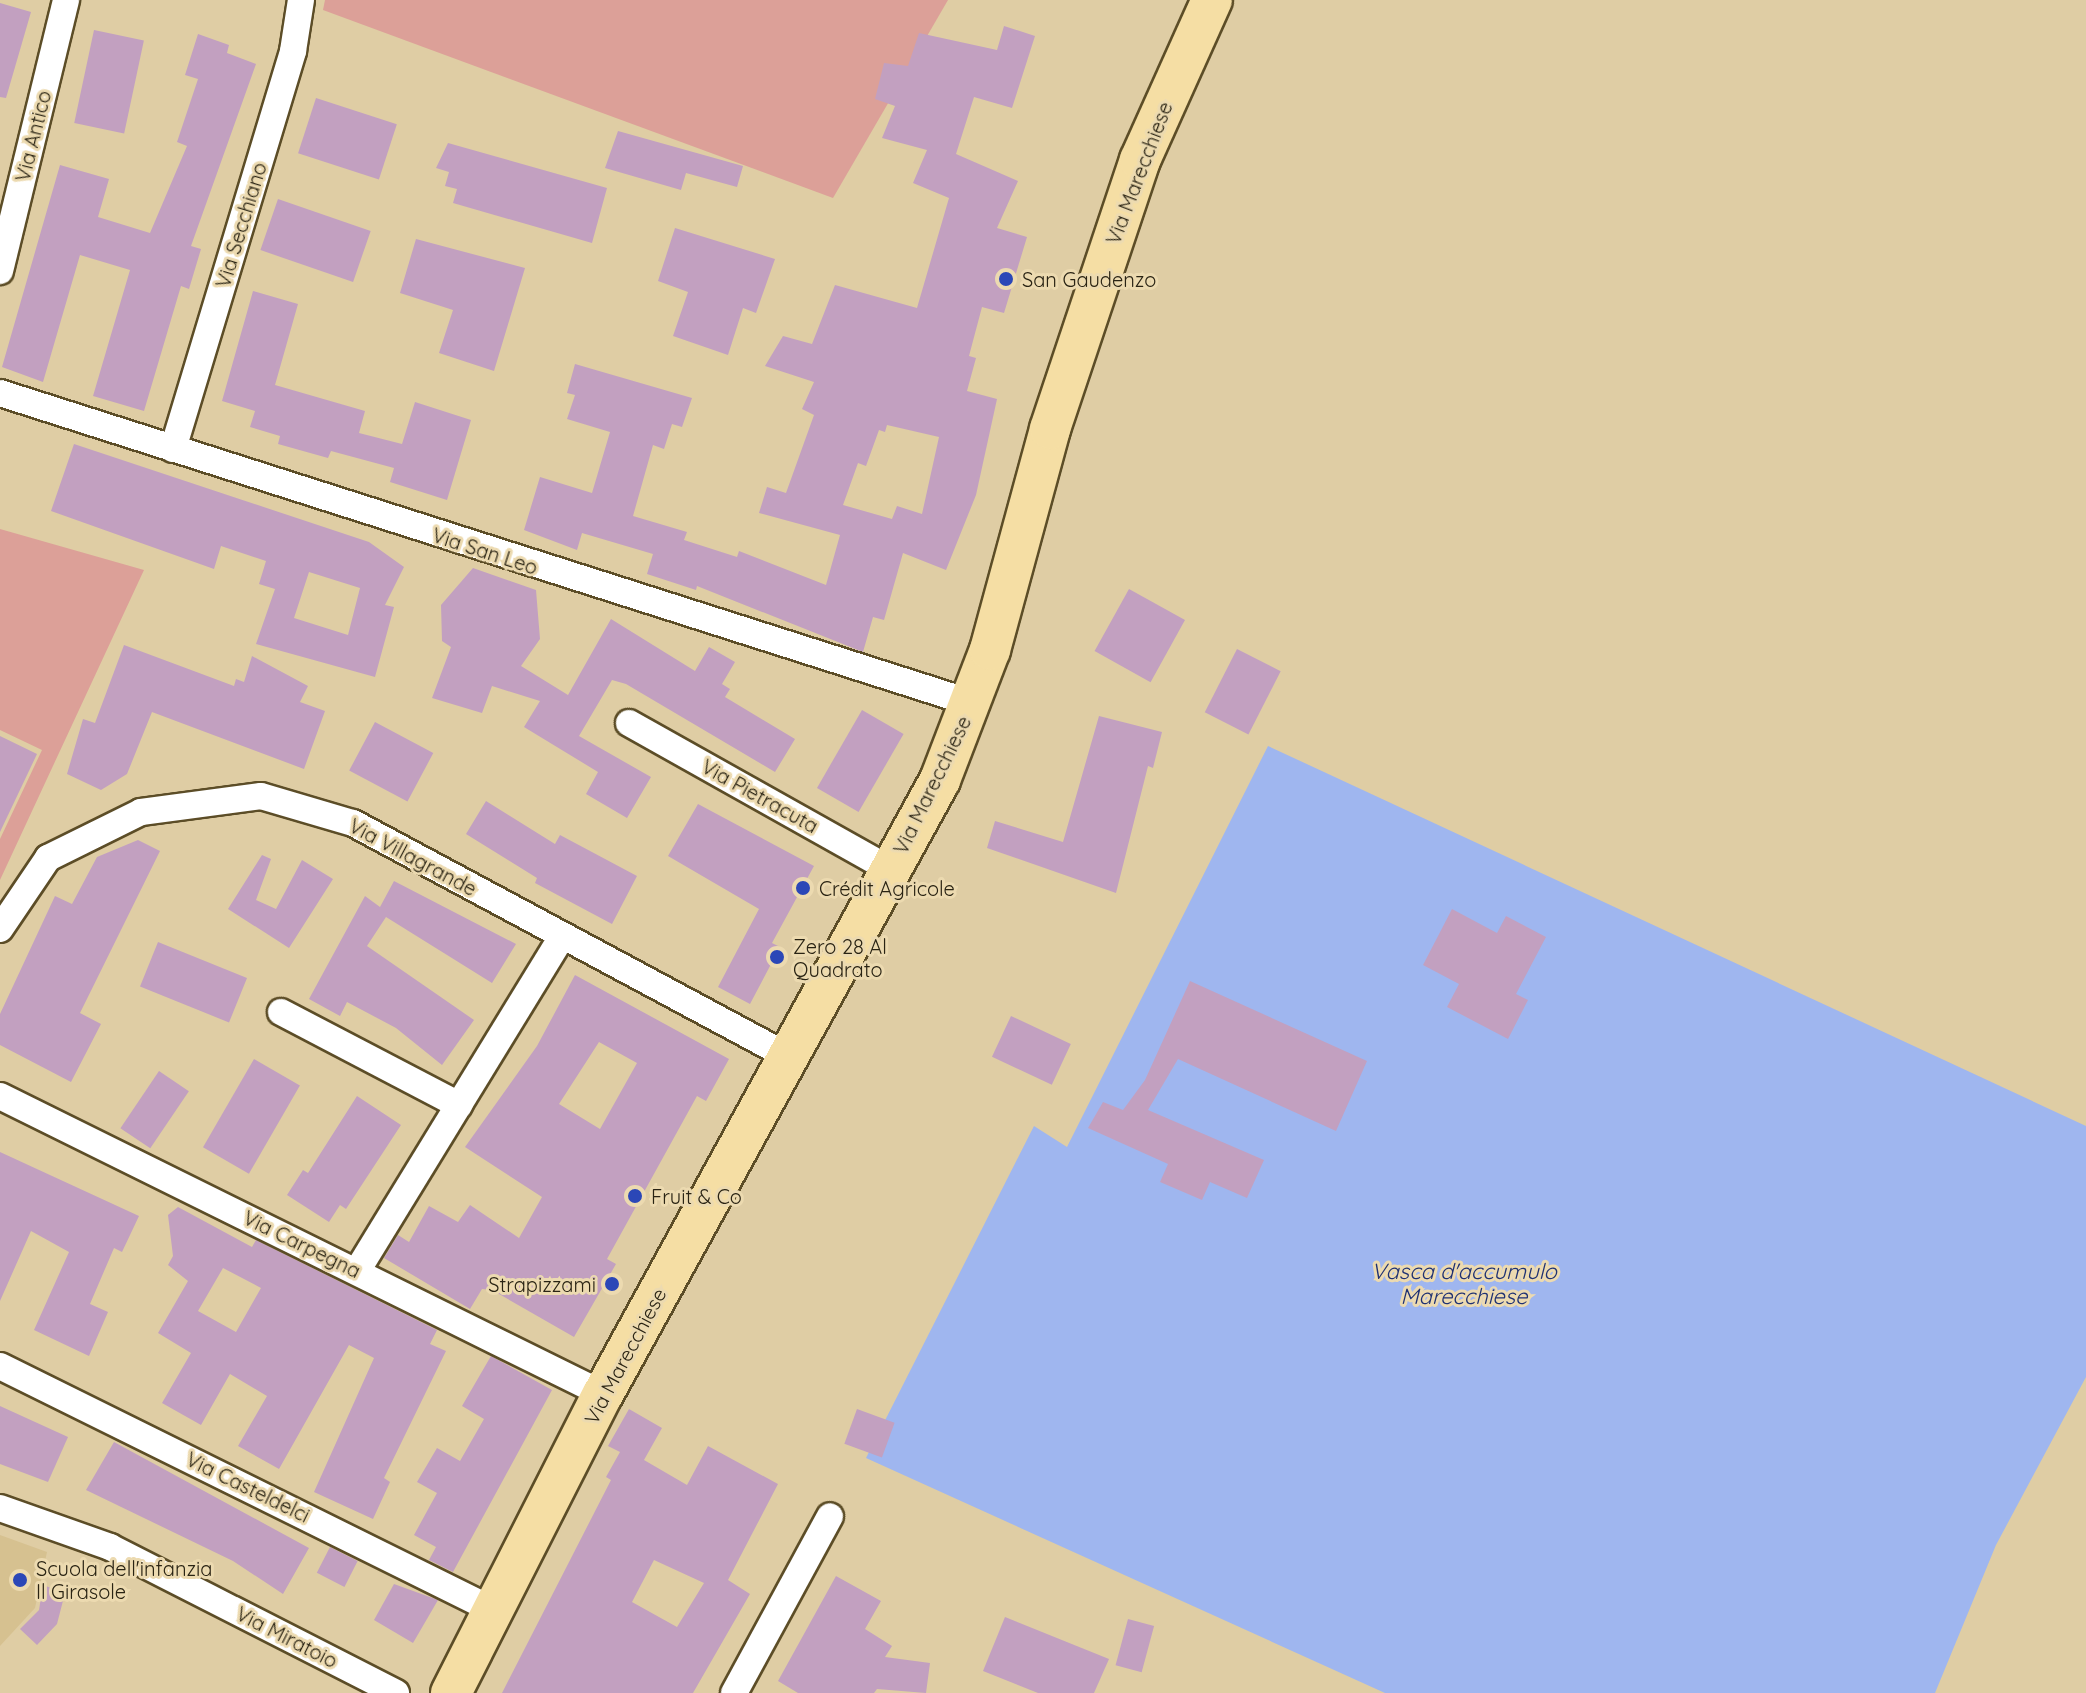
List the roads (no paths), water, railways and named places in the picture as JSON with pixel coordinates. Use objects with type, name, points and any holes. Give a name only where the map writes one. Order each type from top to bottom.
[{"type":"main road","name":"Via Marecchiese","points":[[451,1693],[603,1394],[940,780],[972,703],[1086,317],[1140,160],[1212,0]]},
{"type":"street","name":"Via Antico","points":[[0,271],[66,0]]},
{"type":"street","name":"Via Secchiano","points":[[173,449],[293,51],[301,0]]},
{"type":"street","name":"Via San Leo","points":[[0,393],[972,703]]},
{"type":"street","name":"Via Pietracuta","points":[[629,723],[891,870]]},
{"type":"street","name":"Via Villagrande","points":[[0,929],[48,858],[141,812],[261,796],[353,823],[789,1057]]},
{"type":"street","points":[[357,1271],[562,937]]},
{"type":"street","points":[[281,1012],[459,1105]]},
{"type":"street","name":"Via Carpegna","points":[[0,1096],[603,1394]]},
{"type":"street","name":"Via Casteldelci","points":[[0,1366],[495,1611]]},
{"type":"street","name":"Via Miratoio","points":[[0,1508],[110,1547],[396,1693]]},
{"type":"street","points":[[734,1693],[830,1516]]},
{"type":"water","name":"Vasca d'accumulo Marecchiese","points":[[1268,746],[2086,1126],[2086,1377],[1996,1545],[1935,1693],[1385,1693],[866,1458],[1034,1126],[1067,1147]]},
{"type":"place","name":"San Gaudenzo","points":[[1006,279]]},
{"type":"place","name":"Crédit Agricole","points":[[803,888]]},
{"type":"place","name":"Zero 28 Al Quadrato","points":[[777,957]]},
{"type":"place","name":"Fruit & Co","points":[[635,1196]]},
{"type":"place","name":"Strapizzami","points":[[612,1284]]},
{"type":"place","name":"Scuola dell'infanzia Il Girasole","points":[[20,1580]]}]
